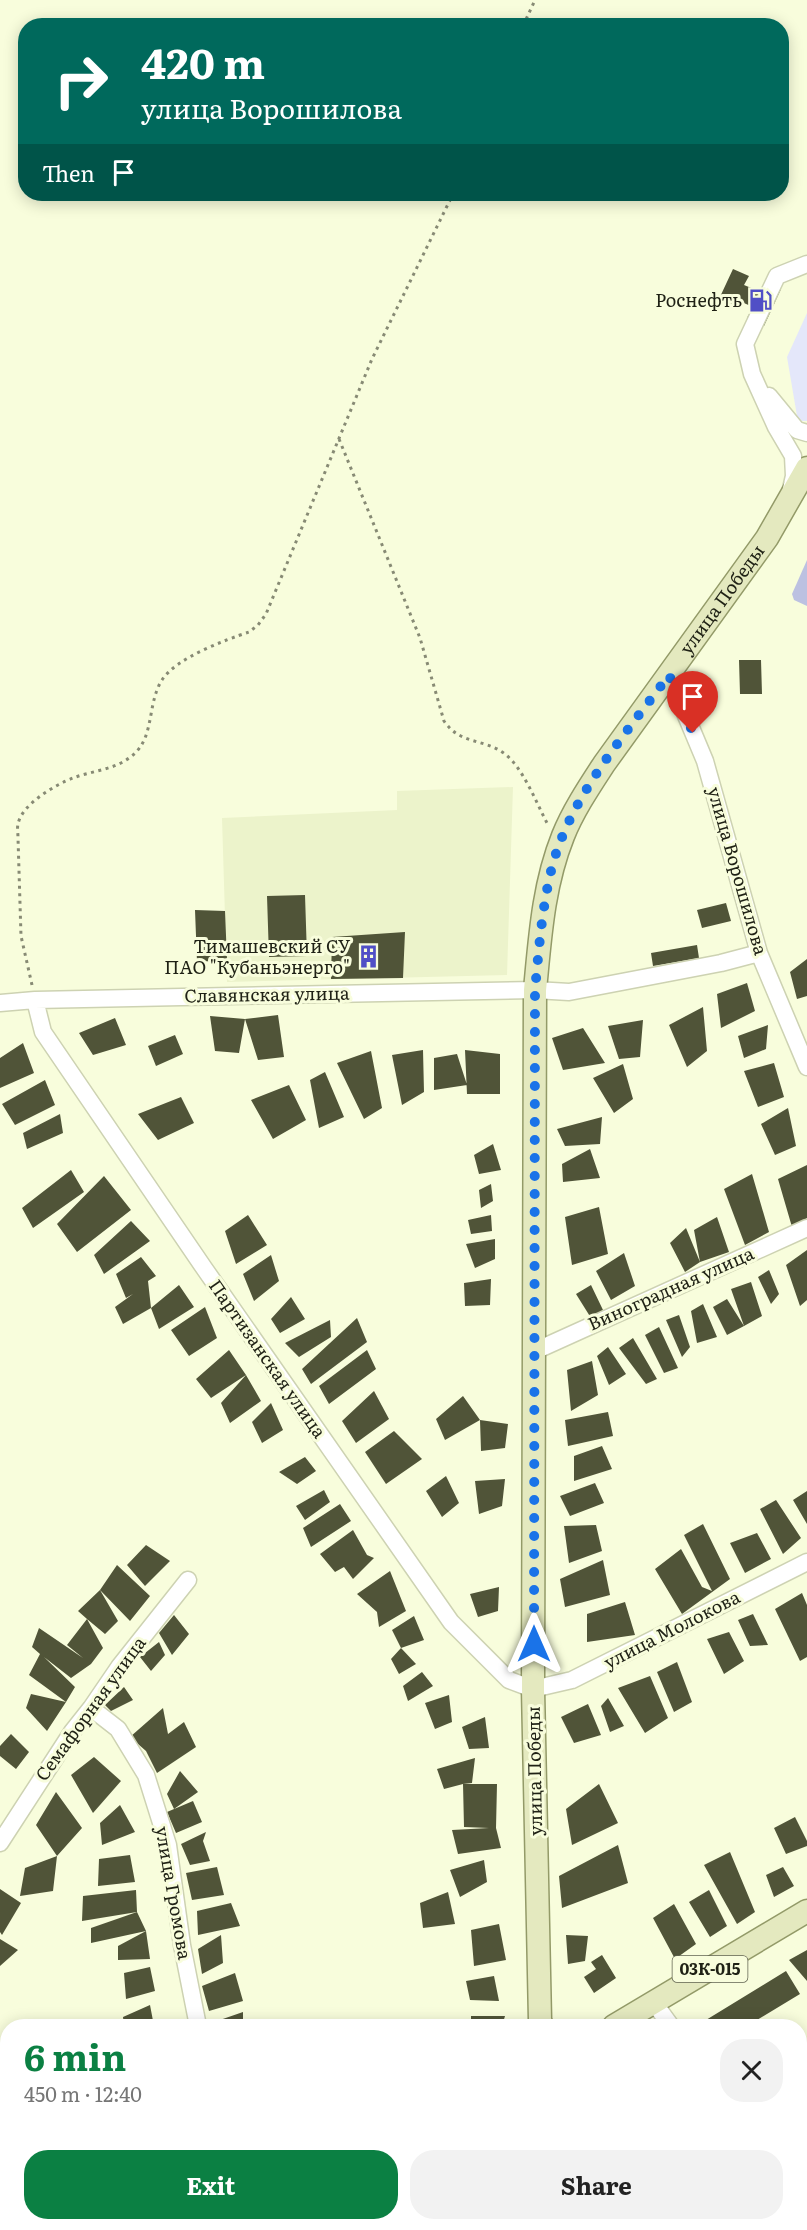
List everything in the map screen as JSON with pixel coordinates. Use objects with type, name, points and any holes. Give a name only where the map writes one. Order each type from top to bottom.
[{"type":"main road","name":"улица Победы","points":[[540,2019],[533,1689],[535,990],[542,917],[553,865],[581,801],[604,764],[767,538],[807,468]]},
{"type":"main road","name":"03К-015","points":[[627,2019],[807,1911]]},
{"type":"street","points":[[787,502],[794,476],[793,456],[776,427],[752,374],[745,344],[777,276],[804,267]]},
{"type":"street","points":[[752,374],[784,417],[797,430],[807,433]]},
{"type":"street","name":"улица Ворошилова","points":[[669,675],[705,761],[759,953],[807,1067]]},
{"type":"street","name":"Славянская улица","points":[[0,1003],[35,1000],[535,990],[569,992],[721,963],[759,953]]},
{"type":"street","name":"Партизанская улица","points":[[35,1000],[44,1032],[451,1622],[509,1680],[533,1689]]},
{"type":"street","name":"Виноградная улица","points":[[535,1350],[807,1228]]},
{"type":"street","name":"улица Молокова","points":[[533,1689],[572,1680],[807,1562]]},
{"type":"street","name":"Семафорная улица","points":[[0,1843],[118,1666],[188,1580]]},
{"type":"street","name":"улица Громова","points":[[91,1708],[117,1730],[146,1775],[168,1845],[182,1945],[197,2019]]},
{"type":"street","points":[[655,2004],[666,2019]]},
{"type":"path","points":[[527,18],[535,0]]},
{"type":"path","points":[[35,1000],[21,936],[18,823],[26,808],[41,796],[72,778],[120,764],[131,757],[141,748],[147,737],[155,697],[162,680],[169,671],[179,662],[249,632],[266,614],[372,359],[450,201]]},
{"type":"path","points":[[339,439],[420,638],[444,721],[450,731],[457,736],[497,748],[514,762],[560,846]]},
{"type":"shaded area","points":[[807,313],[807,421],[802,421],[797,416],[787,357]]},
{"type":"shaded area","points":[[807,560],[807,606],[794,600],[792,594]]},
{"type":"shaded area","points":[[513,787],[507,975],[227,982],[222,818],[397,810],[397,791]]},
{"type":"building","points":[[733,269],[749,276],[744,285],[761,292],[766,282],[781,289],[764,326],[747,318],[753,307],[737,300],[735,307],[719,299]]},
{"type":"building","points":[[739,660],[761,660],[762,694],[740,694]]},
{"type":"building","points":[[305,895],[307,956],[269,957],[267,896]]},
{"type":"building","points":[[726,903],[731,921],[702,928],[697,910]]},
{"type":"building","points":[[195,910],[225,911],[227,960],[197,962]]},
{"type":"building","name":"Тимашевский СУ ПАО \"Кубаньэнерго\"","points":[[405,932],[403,978],[331,979],[332,937]]},
{"type":"building","points":[[697,945],[699,958],[653,966],[651,953]]},
{"type":"building","points":[[807,959],[807,996],[797,999],[790,972]]},
{"type":"building","points":[[747,983],[755,1011],[721,1028],[717,994]]},
{"type":"building","points":[[703,1007],[707,1051],[687,1067],[669,1025]]},
{"type":"building","points":[[278,1015],[284,1057],[258,1060],[245,1019]]},
{"type":"building","points":[[210,1016],[245,1019],[239,1053],[215,1051]]},
{"type":"building","points":[[115,1018],[126,1045],[93,1055],[79,1033]]},
{"type":"building","points":[[643,1020],[640,1057],[619,1059],[608,1026]]},
{"type":"building","points":[[768,1025],[766,1049],[744,1058],[738,1036]]},
{"type":"building","points":[[583,1028],[605,1063],[563,1070],[552,1038]]},
{"type":"building","points":[[175,1035],[183,1054],[156,1066],[148,1046]]},
{"type":"building","points":[[23,1043],[34,1073],[0,1088],[0,1058]]},
{"type":"building","points":[[423,1050],[424,1092],[402,1105],[392,1055]]},
{"type":"building","points":[[465,1050],[500,1054],[500,1094],[467,1094]]},
{"type":"building","points":[[371,1051],[382,1108],[364,1119],[337,1063]]},
{"type":"building","points":[[457,1054],[467,1085],[434,1090],[434,1058]]},
{"type":"building","points":[[774,1063],[784,1097],[758,1107],[744,1071]]},
{"type":"building","points":[[623,1064],[633,1099],[614,1113],[593,1078]]},
{"type":"building","points":[[325,1072],[344,1117],[319,1128],[310,1080]]},
{"type":"building","points":[[45,1080],[55,1105],[15,1125],[2,1104]]},
{"type":"building","points":[[289,1085],[306,1120],[273,1139],[251,1100]]},
{"type":"building","points":[[181,1097],[194,1123],[158,1140],[138,1114]]},
{"type":"building","points":[[788,1108],[796,1146],[775,1155],[761,1124]]},
{"type":"building","points":[[60,1114],[63,1133],[27,1149],[23,1133]]},
{"type":"building","points":[[602,1117],[600,1144],[565,1146],[557,1129]]},
{"type":"building","points":[[493,1144],[501,1170],[479,1174],[474,1155]]},
{"type":"building","points":[[590,1149],[600,1178],[563,1182],[562,1164]]},
{"type":"building","points":[[807,1165],[807,1218],[792,1227],[778,1179]]},
{"type":"building","points":[[71,1170],[84,1192],[33,1228],[22,1208]]},
{"type":"building","points":[[752,1174],[769,1232],[745,1245],[724,1189]]},
{"type":"building","points":[[104,1176],[131,1210],[77,1252],[57,1224]]},
{"type":"building","points":[[491,1184],[493,1201],[481,1208],[479,1190]]},
{"type":"building","points":[[599,1207],[608,1254],[572,1265],[565,1217]]},
{"type":"building","points":[[248,1215],[267,1245],[236,1264],[225,1231]]},
{"type":"building","points":[[491,1215],[492,1231],[471,1234],[468,1220]]},
{"type":"building","points":[[717,1217],[729,1252],[700,1262],[694,1230]]},
{"type":"building","points":[[131,1221],[150,1241],[104,1274],[94,1255]]},
{"type":"building","points":[[686,1228],[700,1262],[685,1272],[670,1243]]},
{"type":"building","points":[[495,1239],[495,1259],[475,1268],[466,1244]]},
{"type":"building","points":[[807,1250],[807,1300],[800,1306],[786,1265]]},
{"type":"building","points":[[624,1253],[635,1286],[611,1300],[596,1271]]},
{"type":"building","points":[[271,1255],[279,1281],[254,1301],[243,1274]]},
{"type":"building","points":[[141,1257],[156,1276],[148,1281],[151,1308],[123,1324],[115,1307],[133,1294],[126,1298],[116,1274]]},
{"type":"building","points":[[769,1270],[779,1294],[771,1304],[758,1277]]},
{"type":"building","points":[[491,1279],[490,1305],[465,1306],[464,1283]]},
{"type":"building","points":[[751,1282],[762,1316],[744,1326],[731,1289]]},
{"type":"building","points":[[179,1285],[194,1307],[159,1329],[151,1308]]},
{"type":"building","points":[[591,1285],[603,1310],[591,1318],[576,1294]]},
{"type":"building","points":[[291,1297],[305,1319],[280,1333],[271,1319]]},
{"type":"building","points":[[727,1299],[744,1326],[727,1335],[713,1307]]},
{"type":"building","points":[[703,1304],[717,1337],[697,1343],[691,1311]]},
{"type":"building","points":[[205,1307],[217,1338],[189,1356],[171,1330]]},
{"type":"building","points":[[679,1315],[690,1347],[682,1357],[666,1320]]},
{"type":"building","points":[[357,1318],[367,1342],[311,1384],[302,1369]]},
{"type":"building","points":[[330,1320],[331,1337],[299,1357],[285,1343]]},
{"type":"building","points":[[659,1327],[678,1368],[664,1373],[645,1335]]},
{"type":"building","points":[[633,1338],[657,1379],[646,1384],[619,1348]]},
{"type":"building","points":[[608,1347],[626,1374],[609,1385],[597,1356]]},
{"type":"building","points":[[229,1350],[246,1375],[211,1398],[196,1379]]},
{"type":"building","points":[[367,1350],[376,1369],[329,1404],[319,1386]]},
{"type":"building","points":[[592,1361],[598,1395],[571,1411],[567,1370]]},
{"type":"building","points":[[246,1375],[261,1401],[230,1423],[221,1403]]},
{"type":"building","points":[[374,1391],[389,1419],[356,1443],[342,1421]]},
{"type":"building","points":[[463,1396],[480,1420],[445,1440],[436,1419]]},
{"type":"building","points":[[271,1403],[283,1430],[262,1443],[252,1422]]},
{"type":"building","points":[[608,1412],[613,1436],[568,1446],[565,1420]]},
{"type":"building","points":[[480,1420],[508,1424],[505,1448],[481,1451]]},
{"type":"building","points":[[394,1431],[422,1459],[386,1484],[365,1452]]},
{"type":"building","points":[[602,1446],[612,1469],[574,1481],[574,1456]]},
{"type":"building","points":[[305,1457],[316,1471],[297,1484],[279,1472]]},
{"type":"building","points":[[446,1476],[459,1503],[442,1517],[426,1491]]},
{"type":"building","points":[[505,1479],[502,1506],[479,1514],[475,1481]]},
{"type":"building","points":[[595,1483],[604,1503],[570,1516],[560,1496]]},
{"type":"building","points":[[324,1490],[330,1502],[305,1520],[296,1506]]},
{"type":"building","points":[[807,1491],[807,1524],[793,1500]]},
{"type":"building","points":[[776,1500],[801,1538],[783,1554],[760,1509]]},
{"type":"building","points":[[340,1504],[351,1521],[311,1547],[303,1528]]},
{"type":"building","points":[[703,1524],[730,1579],[682,1614],[655,1569],[681,1549],[702,1587],[712,1591],[684,1535]]},
{"type":"building","points":[[596,1525],[602,1551],[569,1563],[564,1526]]},
{"type":"building","points":[[353,1530],[367,1555],[374,1558],[353,1579],[344,1567],[335,1572],[320,1554]]},
{"type":"building","points":[[757,1533],[771,1559],[745,1573],[730,1543]]},
{"type":"building","points":[[146,1545],[170,1561],[145,1586],[127,1565]]},
{"type":"building","points":[[603,1560],[610,1595],[565,1607],[560,1579]]},
{"type":"building","points":[[117,1565],[150,1596],[130,1621],[100,1590]]},
{"type":"building","points":[[390,1571],[406,1611],[379,1627],[377,1612],[357,1594]]},
{"type":"building","points":[[499,1587],[498,1611],[478,1617],[470,1594]]},
{"type":"building","points":[[100,1590],[118,1621],[105,1634],[78,1611]]},
{"type":"building","points":[[802,1593],[807,1605],[807,1657],[800,1661],[775,1609]]},
{"type":"building","points":[[625,1602],[635,1635],[587,1642],[587,1614]]},
{"type":"building","points":[[753,1614],[768,1645],[750,1646],[738,1620]]},
{"type":"building","points":[[174,1615],[189,1634],[172,1655],[159,1633]]},
{"type":"building","points":[[414,1616],[424,1640],[401,1648],[392,1630]]},
{"type":"building","points":[[87,1619],[103,1648],[91,1664],[71,1678],[44,1657],[75,1687],[66,1702],[29,1675],[40,1654],[32,1647],[39,1628],[83,1658],[67,1645]]},
{"type":"building","points":[[729,1632],[744,1661],[724,1674],[707,1639]]},
{"type":"building","points":[[159,1642],[165,1655],[151,1671],[140,1657]]},
{"type":"building","points":[[401,1648],[416,1664],[399,1674],[391,1659]]},
{"type":"building","points":[[677,1662],[692,1702],[674,1712],[657,1672]]},
{"type":"building","points":[[422,1672],[433,1686],[408,1701],[403,1686]]},
{"type":"building","points":[[650,1676],[668,1718],[645,1733],[618,1688]]},
{"type":"building","points":[[124,1687],[133,1700],[111,1711],[105,1705]]},
{"type":"building","points":[[31,1694],[66,1702],[47,1731],[26,1708]]},
{"type":"building","points":[[449,1695],[452,1722],[435,1729],[425,1703]]},
{"type":"building","points":[[608,1698],[624,1726],[610,1732],[601,1706]]},
{"type":"building","points":[[588,1704],[601,1735],[574,1743],[561,1717]]},
{"type":"building","points":[[163,1708],[168,1734],[184,1722],[196,1747],[157,1773],[146,1751],[130,1737]]},
{"type":"building","points":[[485,1717],[489,1748],[469,1749],[462,1727]]},
{"type":"building","points":[[11,1734],[29,1752],[16,1769],[0,1756],[0,1746]]},
{"type":"building","points":[[94,1757],[121,1781],[93,1813],[71,1775]]},
{"type":"building","points":[[475,1758],[472,1783],[444,1789],[437,1769]]},
{"type":"building","points":[[180,1771],[198,1792],[174,1809],[167,1794]]},
{"type":"building","points":[[463,1784],[497,1784],[496,1828],[501,1848],[458,1854],[452,1830],[489,1828],[464,1827]]},
{"type":"building","points":[[599,1784],[618,1823],[572,1845],[566,1809]]},
{"type":"building","points":[[56,1792],[82,1828],[57,1856],[36,1825]]},
{"type":"building","points":[[193,1801],[202,1822],[176,1833],[167,1812]]},
{"type":"building","points":[[120,1805],[135,1832],[102,1845],[100,1823]]},
{"type":"building","points":[[795,1817],[807,1841],[807,1846],[786,1854],[774,1828]]},
{"type":"building","points":[[206,1832],[203,1841],[210,1861],[190,1865],[181,1844]]},
{"type":"building","points":[[618,1845],[628,1883],[562,1908],[559,1876]]},
{"type":"building","points":[[730,1852],[755,1912],[737,1924],[704,1865]]},
{"type":"building","points":[[130,1855],[135,1882],[98,1886],[99,1859]]},
{"type":"building","points":[[57,1856],[53,1891],[20,1896],[25,1868]]},
{"type":"building","points":[[484,1860],[487,1882],[460,1897],[450,1870]]},
{"type":"building","points":[[217,1867],[224,1895],[192,1900],[186,1873]]},
{"type":"building","points":[[783,1867],[794,1886],[774,1897],[766,1875]]},
{"type":"building","points":[[0,1889],[21,1903],[2,1935],[0,1932]]},
{"type":"building","points":[[136,1890],[137,1912],[82,1921],[83,1896]]},
{"type":"building","points":[[709,1890],[727,1926],[710,1937],[689,1902]]},
{"type":"building","points":[[448,1892],[455,1924],[423,1928],[420,1903]]},
{"type":"building","points":[[231,1903],[240,1926],[198,1935],[197,1911]]},
{"type":"building","points":[[674,1904],[696,1944],[675,1959],[653,1918]]},
{"type":"building","points":[[137,1912],[146,1931],[91,1943],[91,1928]]},
{"type":"building","points":[[499,1924],[506,1960],[474,1966],[471,1930]]},
{"type":"building","points":[[146,1931],[150,1959],[118,1960],[118,1946]]},
{"type":"building","points":[[221,1935],[223,1963],[202,1974],[198,1949]]},
{"type":"building","points":[[566,1935],[588,1936],[585,1961],[568,1964]]},
{"type":"building","points":[[0,1939],[18,1950],[0,1966]]},
{"type":"building","points":[[807,1950],[807,1981],[789,1960]]},
{"type":"building","points":[[602,1955],[616,1978],[594,1993],[584,1977],[596,1969],[591,1962]]},
{"type":"building","points":[[150,1967],[155,1991],[126,1999],[124,1973]]},
{"type":"building","points":[[786,1971],[800,1994],[759,2019],[708,2019]]},
{"type":"building","points":[[235,1973],[243,2001],[209,2011],[202,1986]]},
{"type":"building","points":[[494,1976],[499,2001],[470,2000],[466,1981]]},
{"type":"building","points":[[150,2005],[153,2019],[123,2019],[123,2017]]},
{"type":"building","points":[[243,2012],[243,2019],[223,2019]]},
{"type":"building","points":[[471,2016],[505,2016],[504,2019],[471,2019]]},
{"type":"place","name":"Роснефть","points":[[760,301]]},
{"type":"place","name":"Тимашевский СУ ПАО \"Кубаньэнерго\"","points":[[368,957]]},
{"type":"route","points":[[534,1644],[535,990],[542,917],[553,865],[564,835],[581,801],[604,764],[669,675],[693,733]]}]
